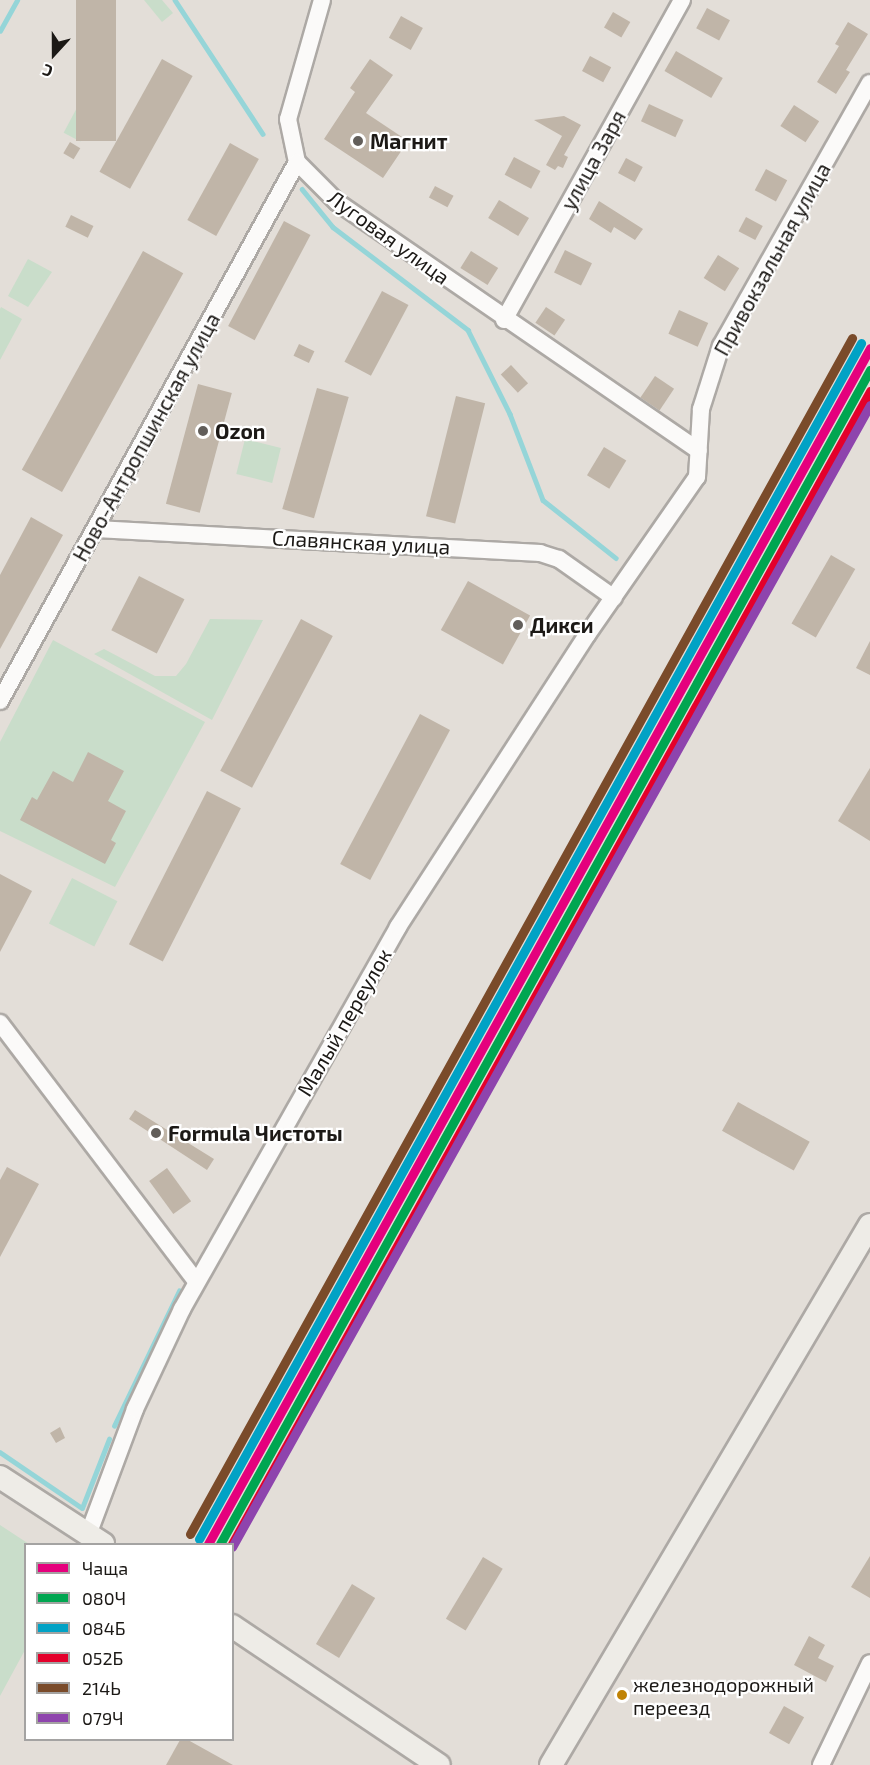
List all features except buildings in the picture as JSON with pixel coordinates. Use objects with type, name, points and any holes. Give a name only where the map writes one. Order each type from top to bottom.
[{"type":"street","points":[[294,168],[288,119],[322,0]]},
{"type":"street","name":"улица Заря","points":[[504,320],[682,0]]},
{"type":"street","name":"Привокзальная улица","points":[[614,598],[697,477],[701,409],[721,346],[870,83]]},
{"type":"street","name":"Луговая улица","points":[[294,168],[337,202],[504,320],[699,451]]},
{"type":"street","name":"Ново-Антропшинская улица","points":[[0,701],[294,168]]},
{"type":"street","name":"Славянская улица","points":[[96,529],[540,553],[559,559],[614,598]]},
{"type":"street","name":"Малый переулок","points":[[95,1540],[135,1409],[196,1281],[398,927],[614,598]]},
{"type":"street","points":[[0,1023],[196,1281]]},
{"type":"street","points":[[551,1765],[870,1225]]},
{"type":"street","points":[[0,1477],[95,1540]]},
{"type":"street","points":[[234,1627],[439,1765]]},
{"type":"street","points":[[821,1765],[870,1663]]},
{"type":"green space","points":[[144,0],[162,0],[173,13],[162,22]]},
{"type":"green space","points":[[89,85],[106,94],[80,142],[64,133]]},
{"type":"green space","points":[[28,259],[52,272],[28,307],[8,296]]},
{"type":"green space","points":[[1,307],[22,319],[0,360],[0,309]]},
{"type":"green space","points":[[245,439],[281,448],[272,483],[236,474]]},
{"type":"green space","points":[[210,619],[263,620],[212,720],[94,654],[104,649],[155,676],[176,676],[186,664]]},
{"type":"green space","points":[[53,640],[205,722],[115,887],[0,831],[0,742]]},
{"type":"green space","points":[[72,878],[117,901],[94,947],[49,923]]},
{"type":"green space","points":[[0,1525],[27,1543],[24,1543],[24,1652],[0,1696]]},
{"type":"waterway","points":[[0,31],[17,0]]},
{"type":"waterway","points":[[175,0],[263,134]]},
{"type":"waterway","points":[[302,189],[333,227],[468,330],[510,414],[543,500],[616,558]]},
{"type":"waterway","points":[[114,1426],[179,1291]]},
{"type":"waterway","points":[[0,1452],[82,1508],[109,1439]]},
{"type":"transit line","name":"214Ь","points":[[190,1534],[852,338]]},
{"type":"transit line","name":"084Б","points":[[199,1539],[861,343]]},
{"type":"transit line","name":"Чаща","points":[[209,1543],[870,348]]},
{"type":"transit line","name":"080Ч","points":[[221,1543],[870,370]]},
{"type":"transit line","name":"052Б","points":[[233,1543],[870,391]]},
{"type":"transit line","name":"079Ч","points":[[234,1543],[870,405]]},
{"type":"place","name":"Магнит","points":[[358,141]]},
{"type":"place","name":"Ozon","points":[[203,431]]},
{"type":"place","name":"Дикси","points":[[518,625]]},
{"type":"place","name":"Formula Чистоты","points":[[156,1133]]},
{"type":"place","name":"железнодорожный переезд","points":[[622,1695]]}]
